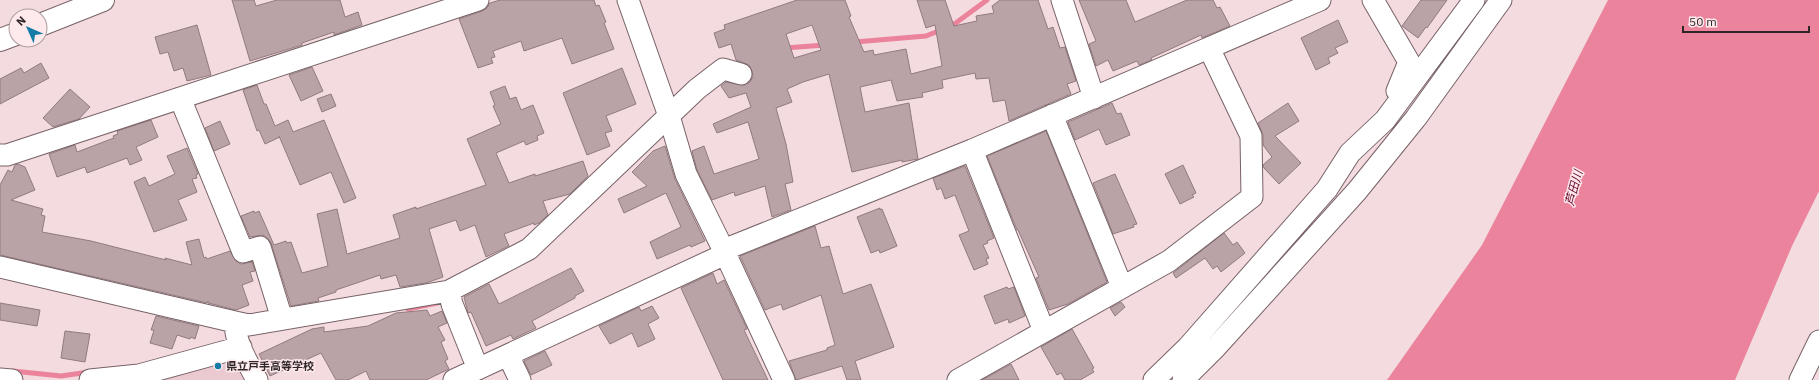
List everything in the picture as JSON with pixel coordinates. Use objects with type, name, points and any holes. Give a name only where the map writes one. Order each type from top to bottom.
[{"type":"highway","points":[[48,22],[103,0]]},
{"type":"street","points":[[0,156],[7,155],[478,0]]},
{"type":"street","points":[[628,0],[671,124],[686,174],[725,252],[784,380]]},
{"type":"street","points":[[1062,0],[1094,98]]},
{"type":"street","points":[[454,380],[722,256],[731,247],[972,150],[1320,0]]},
{"type":"street","points":[[1357,191],[1357,180],[1385,120],[1409,62],[1373,0]]},
{"type":"street","points":[[1154,380],[1188,347],[1327,189],[1350,153],[1385,120],[1474,0]]},
{"type":"street","points":[[1183,380],[1216,347],[1357,191],[1416,118],[1501,0]]},
{"type":"street","points":[[958,380],[1169,261],[1252,197],[1251,136],[1209,48]]},
{"type":"street","points":[[90,380],[139,375],[237,336],[249,325],[282,319],[451,297],[529,249],[671,124],[697,89],[732,72]]},
{"type":"street","points":[[180,98],[243,252],[260,247],[282,319]]},
{"type":"street","points":[[1052,115],[1122,287]]},
{"type":"street","points":[[972,150],[1044,331]]},
{"type":"street","points":[[0,267],[237,336],[257,380]]},
{"type":"street","points":[[451,297],[478,369]]},
{"type":"street","points":[[1800,380],[1819,341]]},
{"type":"street","points":[[508,355],[520,380]]},
{"type":"street","points":[[0,379],[12,380]]},
{"type":"shaded area","points":[[1608,0],[1819,0],[1819,191],[1792,246],[1735,380],[1387,380],[1482,245]]},
{"type":"shaded area","name":"県立戸手高等学校","points":[[237,351],[251,380],[145,380]]},
{"type":"building","points":[[232,0],[254,0],[256,6],[277,0],[340,0],[345,17],[358,12],[362,25],[334,35],[334,32],[302,43],[302,45],[250,61]]},
{"type":"building","points":[[500,0],[594,0],[596,6],[599,5],[606,22],[604,23],[614,49],[572,64],[562,38],[524,51],[521,41],[493,51],[495,57],[491,58],[493,63],[478,68],[459,19],[482,11],[487,8],[490,3]]},
{"type":"building","points":[[797,0],[845,0],[851,16],[849,17],[864,52],[873,50],[874,55],[906,49],[911,74],[942,66],[935,25],[926,28],[917,0],[945,0],[954,26],[977,21],[976,16],[994,13],[992,6],[1000,0],[1038,0],[1048,29],[1053,27],[1060,48],[1065,47],[1076,81],[1067,84],[1071,94],[1009,121],[1005,100],[993,102],[989,78],[976,79],[975,73],[942,80],[943,88],[922,93],[923,97],[897,101],[891,80],[860,87],[865,112],[909,103],[918,159],[902,162],[902,160],[852,172],[829,74],[803,82],[787,89],[792,102],[776,108],[786,144],[793,182],[785,184],[791,210],[772,217],[765,186],[735,196],[734,192],[712,200],[697,170],[692,151],[704,146],[714,174],[759,159],[748,122],[717,133],[713,124],[751,107],[746,93],[729,98],[721,86],[726,82],[744,85],[750,82],[753,77],[749,65],[736,60],[731,44],[719,48],[714,33],[725,29],[724,25]],"holes":[[[812,25],[821,50],[794,58],[786,34]]]},
{"type":"building","points":[[1079,0],[1126,0],[1135,22],[1187,0],[1213,0],[1217,8],[1220,7],[1230,26],[1202,38],[1201,35],[1139,65],[1137,61],[1113,71],[1108,60],[1096,66],[1089,44],[1096,41]]},
{"type":"building","points":[[1421,0],[1447,0],[1418,38],[1402,26]]},
{"type":"building","points":[[1338,20],[1348,42],[1335,48],[1338,53],[1328,58],[1330,63],[1316,70],[1301,38]]},
{"type":"building","points":[[197,25],[211,75],[187,81],[183,68],[174,71],[168,52],[160,54],[155,37]]},
{"type":"building","points":[[41,63],[49,78],[0,104],[0,79],[21,68],[24,73]]},
{"type":"building","points":[[312,67],[323,91],[301,101],[289,75]]},
{"type":"building","points":[[622,68],[636,104],[606,116],[612,131],[605,133],[610,146],[587,155],[563,93]]},
{"type":"building","points":[[257,85],[264,104],[266,104],[275,126],[288,120],[293,132],[324,120],[356,198],[344,203],[331,172],[300,185],[280,137],[265,144],[259,130],[257,131],[243,90]]},
{"type":"building","points":[[505,86],[510,99],[516,97],[521,110],[533,105],[544,133],[537,136],[538,140],[526,145],[524,141],[496,153],[509,183],[535,174],[535,176],[583,161],[588,176],[570,194],[543,201],[548,215],[539,223],[534,225],[534,223],[504,234],[509,246],[486,257],[475,225],[460,231],[456,220],[429,229],[443,277],[426,283],[400,287],[396,275],[381,279],[380,275],[336,290],[336,292],[318,298],[319,301],[291,306],[271,243],[263,235],[250,237],[241,216],[254,211],[255,213],[259,211],[274,245],[286,241],[287,243],[291,242],[302,273],[328,266],[317,214],[337,209],[347,254],[400,238],[393,215],[416,207],[416,209],[486,185],[467,139],[501,124],[493,106],[495,105],[490,92]]},
{"type":"building","points":[[70,89],[90,107],[79,119],[53,127],[43,118]]},
{"type":"building","points":[[331,94],[336,106],[322,112],[317,99]]},
{"type":"building","points":[[1112,103],[1117,114],[1121,113],[1130,135],[1106,145],[1099,129],[1075,140],[1068,122]]},
{"type":"building","points":[[1288,103],[1299,121],[1275,136],[1301,163],[1279,184],[1264,168],[1263,165],[1272,157],[1263,145],[1263,135],[1258,123]]},
{"type":"building","points":[[151,120],[158,137],[136,147],[142,160],[130,165],[127,158],[87,173],[85,167],[57,177],[49,154],[75,145],[77,152],[114,138],[113,136],[118,134],[117,131]]},
{"type":"building","points":[[220,121],[230,144],[214,151],[205,128]]},
{"type":"building","points":[[1046,131],[1107,282],[1068,304],[1049,310],[1036,278],[1039,277],[1017,230],[987,156]]},
{"type":"building","points":[[665,146],[675,179],[705,241],[691,247],[690,245],[657,259],[650,242],[681,227],[666,193],[624,213],[618,199],[647,186],[632,172],[653,151]]},
{"type":"building","points":[[187,148],[198,174],[196,175],[197,178],[192,179],[197,192],[178,200],[187,220],[154,232],[134,182],[145,177],[149,186],[175,174],[167,156]]},
{"type":"building","points":[[18,164],[25,167],[35,190],[11,200],[43,209],[41,215],[45,216],[42,232],[91,241],[192,265],[186,242],[199,239],[204,258],[206,257],[207,259],[230,251],[236,261],[241,264],[252,262],[255,271],[250,272],[253,281],[242,285],[249,305],[236,310],[208,303],[208,301],[207,303],[0,255],[0,185],[8,170],[12,172],[15,165]]},
{"type":"building","points":[[1183,165],[1196,193],[1192,195],[1194,197],[1180,204],[1165,174]]},
{"type":"building","points":[[965,166],[994,238],[987,241],[988,243],[983,245],[989,258],[986,259],[988,264],[974,270],[959,235],[969,231],[955,195],[945,199],[941,188],[937,190],[933,178]]},
{"type":"building","points":[[1115,174],[1137,224],[1133,225],[1134,227],[1113,234],[1093,183]]},
{"type":"building","points":[[880,208],[880,210],[882,209],[897,246],[880,253],[879,250],[871,253],[857,217]]},
{"type":"building","points":[[815,226],[821,248],[829,246],[843,294],[871,284],[894,347],[855,361],[861,380],[847,380],[842,366],[796,380],[789,361],[827,350],[827,348],[835,345],[821,295],[783,310],[781,304],[765,310],[740,256]]},
{"type":"building","points":[[1224,233],[1233,245],[1237,242],[1245,253],[1221,272],[1217,266],[1213,269],[1205,258],[1176,278],[1173,273]]},
{"type":"building","points":[[571,268],[584,291],[575,296],[575,298],[532,321],[536,328],[513,339],[511,335],[486,346],[471,312],[468,313],[464,297],[489,284],[499,304]]},
{"type":"building","points":[[713,273],[717,284],[724,280],[747,329],[744,330],[768,380],[723,380],[681,288]]},
{"type":"building","points":[[1007,287],[1008,289],[1014,287],[1025,316],[1009,323],[1008,319],[995,324],[984,296]]},
{"type":"building","points":[[1121,302],[1125,307],[1115,316],[1110,308]]},
{"type":"building","points":[[0,303],[40,310],[37,326],[0,320]]},
{"type":"building","points":[[652,306],[659,318],[648,324],[655,339],[638,347],[632,333],[610,344],[599,326],[639,307],[641,311]]},
{"type":"building","points":[[427,310],[430,316],[442,311],[447,323],[438,327],[445,340],[441,342],[448,359],[445,361],[449,369],[426,380],[370,380],[366,371],[348,380],[336,380],[321,353],[270,376],[259,354],[312,329],[324,327],[324,332],[368,326],[396,313]]},
{"type":"building","points":[[156,316],[199,326],[195,339],[177,335],[172,349],[150,343],[154,330],[151,330]]},
{"type":"building","points":[[1072,329],[1094,368],[1092,369],[1094,372],[1080,380],[1065,380],[1061,373],[1057,375],[1041,347]]},
{"type":"building","points":[[65,331],[90,334],[85,362],[61,358]]},
{"type":"building","points":[[545,351],[552,365],[531,375],[524,361]]},
{"type":"building","points":[[1011,364],[1019,380],[982,380]]},
{"type":"waterway","points":[[949,28],[987,0]]},
{"type":"waterway","points":[[855,42],[926,36],[941,30]]},
{"type":"waterway","points":[[785,48],[825,45]]},
{"type":"waterway","points":[[408,309],[437,303]]},
{"type":"waterway","points":[[13,371],[61,376],[89,372]]},
{"type":"place","name":"県立戸手高等学校","points":[[218,366]]},
{"type":"water label","name":"芦田川","points":[[1574,188]]}]
